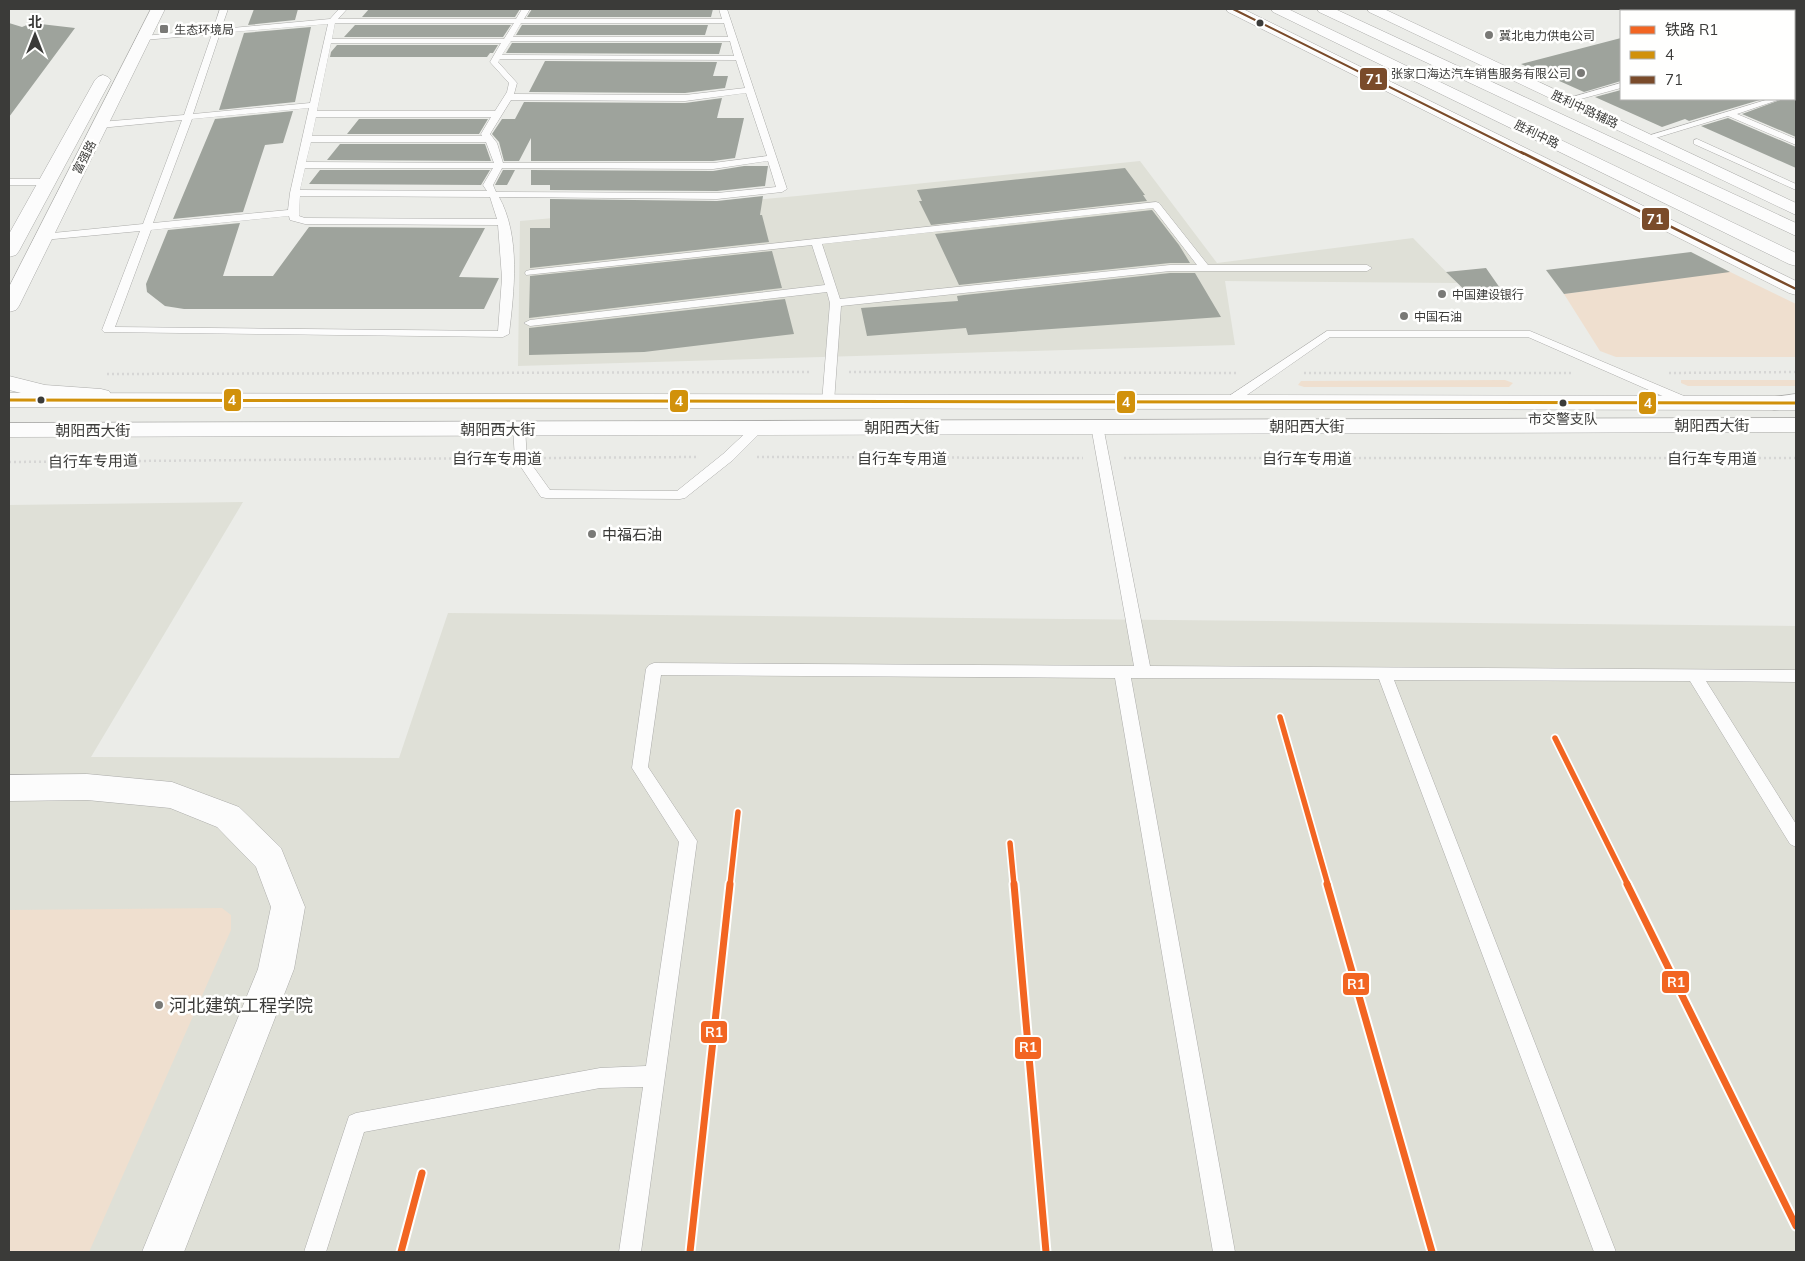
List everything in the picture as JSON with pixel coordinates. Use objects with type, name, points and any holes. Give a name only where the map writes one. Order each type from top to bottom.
[{"type":"main road","name":"富强路","points":[[9,306],[158,9]]},
{"type":"main road","points":[[1233,9],[1796,290]]},
{"type":"main road","name":"胜利中路","points":[[1278,9],[1796,260]]},
{"type":"main road","name":"胜利中路","points":[[1324,9],[1796,230]]},
{"type":"main road","points":[[1342,17],[1376,9]]},
{"type":"main road","name":"胜利中路辅路","points":[[1376,9],[1796,210]]},
{"type":"main road","name":"富强路","points":[[9,251],[112,62]]},
{"type":"main road","points":[[1580,182],[1674,152]]},
{"type":"main road","points":[[9,383],[45,392],[160,400]]},
{"type":"main road","name":"朝阳西大街","points":[[9,400],[1796,402]]},
{"type":"main road","name":"朝阳西大街","points":[[11,429],[1796,425]]},
{"type":"main road","points":[[9,788],[87,788],[172,795],[228,817],[269,858],[288,907],[276,969],[163,1252]]},
{"type":"lane","points":[[224,9],[188,117],[108,330],[503,334],[507,302],[506,235],[494,194],[488,185],[498,166],[492,143],[484,134],[507,97],[513,83],[494,62],[526,9]]},
{"type":"lane","points":[[343,9],[332,21],[295,193],[294,218],[305,221],[332,222],[502,222]]},
{"type":"lane","points":[[295,193],[717,196],[782,189],[722,9]]},
{"type":"lane","points":[[144,38],[332,21],[726,21]]},
{"type":"lane","points":[[328,41],[732,38]]},
{"type":"lane","points":[[497,57],[738,58]]},
{"type":"lane","points":[[1566,100],[1620,86]]},
{"type":"lane","points":[[507,97],[685,98],[749,90]]},
{"type":"lane","points":[[1646,138],[1775,100]]},
{"type":"lane","points":[[100,125],[314,109],[497,114]]},
{"type":"lane","points":[[1730,114],[1796,142]]},
{"type":"lane","points":[[307,139],[488,139]]},
{"type":"lane","points":[[1698,142],[1796,187]]},
{"type":"lane","points":[[301,165],[713,166],[771,158]]},
{"type":"lane","points":[[1719,173],[1748,165]]},
{"type":"lane","points":[[9,182],[47,182]]},
{"type":"lane","points":[[530,273],[1156,205],[1205,268]]},
{"type":"lane","points":[[43,237],[293,213]]},
{"type":"lane","points":[[816,242],[836,303],[828,402]]},
{"type":"lane","points":[[836,303],[1170,268],[1367,268]]},
{"type":"lane","points":[[530,323],[831,288]]},
{"type":"lane","points":[[1230,400],[1327,334],[1530,334],[1687,402]]},
{"type":"lane","points":[[1097,426],[1143,672]]},
{"type":"lane","points":[[519,428],[521,458],[546,494],[680,495],[728,457],[758,428]]},
{"type":"lane","points":[[630,1252],[688,841],[640,768],[654,669],[1796,676]]},
{"type":"lane","points":[[1122,672],[1224,1252]]},
{"type":"lane","points":[[1384,673],[1604,1252]]},
{"type":"lane","points":[[1694,675],[1796,839]]},
{"type":"lane","points":[[315,1252],[356,1123],[600,1078],[655,1076]]},
{"type":"path","points":[[100,374],[830,372],[1619,373]]},
{"type":"path","points":[[1668,373],[1796,372]]},
{"type":"path","name":"自行车专用道","points":[[9,462],[728,457],[1796,458]]},
{"type":"shaded area","points":[[1140,161],[1217,263],[1413,238],[1457,283],[1225,281],[1235,345],[518,366],[520,221],[797,196]]},
{"type":"shaded area","points":[[1722,268],[1796,304],[1796,357],[1616,357],[1600,351],[1564,294],[1701,275]]},
{"type":"shaded area","points":[[1505,380],[1513,383],[1509,387],[1304,387],[1298,385],[1301,381]]},
{"type":"shaded area","points":[[1681,380],[1796,380],[1796,386],[1688,386],[1681,383]]},
{"type":"shaded area","points":[[243,502],[91,757],[399,758],[448,613],[1796,626],[1796,1252],[9,1252],[9,505]]},
{"type":"shaded area","points":[[222,908],[231,915],[231,930],[89,1252],[9,1252],[9,910]]},
{"type":"building","points":[[254,9],[298,9],[295,20],[248,25]]},
{"type":"building","points":[[369,9],[520,9],[515,17],[362,17]]},
{"type":"building","points":[[532,9],[713,9],[711,17],[527,17]]},
{"type":"building","points":[[9,23],[22,27],[32,23],[75,28],[9,117]]},
{"type":"building","points":[[355,25],[511,25],[503,37],[344,37]]},
{"type":"building","points":[[522,25],[708,25],[705,35],[516,35]]},
{"type":"building","points":[[311,27],[295,102],[219,110],[244,33]]},
{"type":"building","name":"张家口海达汽车销售服务有限公司","points":[[1620,38],[1620,81],[1584,92],[1521,64]]},
{"type":"building","points":[[512,43],[722,43],[719,54],[506,53]]},
{"type":"building","points":[[337,45],[498,45],[493,53],[490,53],[487,57],[330,57],[331,52]]},
{"type":"building","points":[[545,61],[717,62],[713,76],[728,76],[725,88],[685,93],[529,92]]},
{"type":"building","points":[[1620,90],[1620,100],[1760,100],[1689,121],[1685,119],[1662,127],[1595,97]]},
{"type":"building","points":[[722,98],[717,118],[744,118],[735,158],[713,161],[531,161],[531,138],[519,161],[504,161],[499,142],[492,134],[502,119],[515,119],[524,102],[685,103]]},
{"type":"building","points":[[1780,100],[1796,100],[1796,137],[1742,114]]},
{"type":"building","points":[[293,111],[283,143],[265,145],[243,212],[173,219],[215,119]]},
{"type":"building","points":[[1728,118],[1796,147],[1796,168],[1701,126]]},
{"type":"building","points":[[359,119],[488,119],[479,134],[347,134]]},
{"type":"building","points":[[340,144],[485,144],[491,161],[327,160]]},
{"type":"building","points":[[744,166],[768,166],[765,186],[717,191],[550,190],[550,185],[531,185],[531,170],[713,171]]},
{"type":"building","points":[[1125,168],[1145,195],[1143,195],[1147,201],[931,225],[919,201],[922,201],[917,190]]},
{"type":"building","points":[[320,170],[490,170],[481,185],[309,184]]},
{"type":"building","points":[[503,170],[515,170],[507,185],[495,185]]},
{"type":"building","points":[[763,196],[760,215],[762,215],[769,242],[530,268],[530,228],[550,228],[550,199],[717,201]]},
{"type":"building","points":[[1152,210],[1179,245],[1190,263],[1170,263],[959,285],[935,234]]},
{"type":"building","points":[[240,223],[223,276],[273,276],[309,227],[485,228],[459,277],[499,278],[484,309],[184,309],[165,306],[147,292],[146,284],[168,230]]},
{"type":"building","points":[[772,251],[782,288],[529,318],[530,276]]},
{"type":"building","points":[[1691,252],[1730,272],[1564,294],[1546,270]]},
{"type":"building","points":[[1486,268],[1509,301],[1476,301],[1446,272]]},
{"type":"building","points":[[1170,273],[1195,273],[1221,317],[968,335],[966,328],[867,336],[861,308],[958,301],[957,296],[964,295]]},
{"type":"building","points":[[785,299],[794,334],[644,352],[529,355],[529,328]]},
{"type":"rail line","name":"R1","points":[[1280,717],[1432,1252]]},
{"type":"rail line","name":"R1","points":[[1555,738],[1796,1226]]},
{"type":"rail line","name":"R1","points":[[690,1252],[738,812]]},
{"type":"rail line","name":"R1","points":[[1010,843],[1046,1252]]},
{"type":"rail line","name":"R1","points":[[401,1252],[422,1173]]},
{"type":"transit line","name":"71","points":[[1233,9],[1796,289]]},
{"type":"transit line","name":"4","points":[[9,400],[1796,403]]},
{"type":"place","name":"生态环境局","points":[[164,29]]},
{"type":"place","name":"冀北电力供电公司","points":[[1489,35]]},
{"type":"place","name":"张家口海达汽车销售服务有限公司","points":[[1581,73]]},
{"type":"place","name":"中国建设银行","points":[[1442,294]]},
{"type":"place","name":"中国石油","points":[[1404,316]]},
{"type":"place","name":"市交警支队","points":[[1563,403]]},
{"type":"place","name":"中福石油","points":[[592,534]]},
{"type":"place","name":"河北建筑工程学院","points":[[159,1005]]}]
